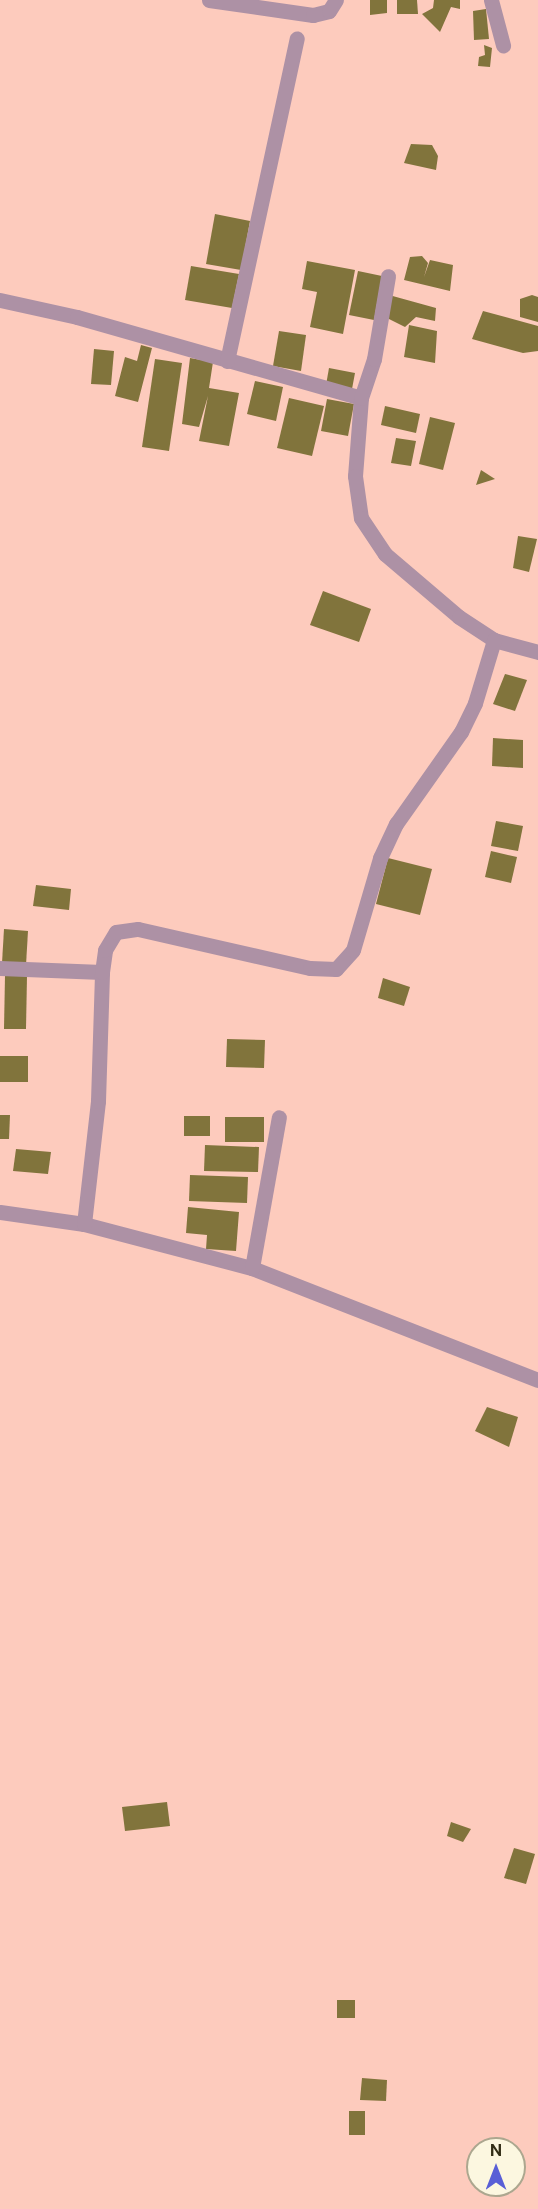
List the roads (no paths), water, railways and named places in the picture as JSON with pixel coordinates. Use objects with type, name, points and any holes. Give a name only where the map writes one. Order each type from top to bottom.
[{"type":"street","points":[[209,0],[313,15],[329,11],[336,0]]},
{"type":"street","points":[[491,0],[504,45]]},
{"type":"street","points":[[227,361],[297,39]]},
{"type":"street","points":[[388,276],[374,359],[361,398],[355,476],[361,518],[385,554],[459,617],[494,640],[538,652]]},
{"type":"street","points":[[0,300],[77,317],[361,398]]},
{"type":"street","points":[[84,1224],[98,1101],[102,972],[105,950],[116,932],[138,929],[310,968],[336,969],[353,950],[380,858],[396,824],[460,732],[475,703],[494,640]]},
{"type":"street","points":[[0,968],[102,972]]},
{"type":"street","points":[[252,1268],[279,1117]]},
{"type":"street","points":[[0,1212],[84,1224],[252,1268],[538,1380]]}]
